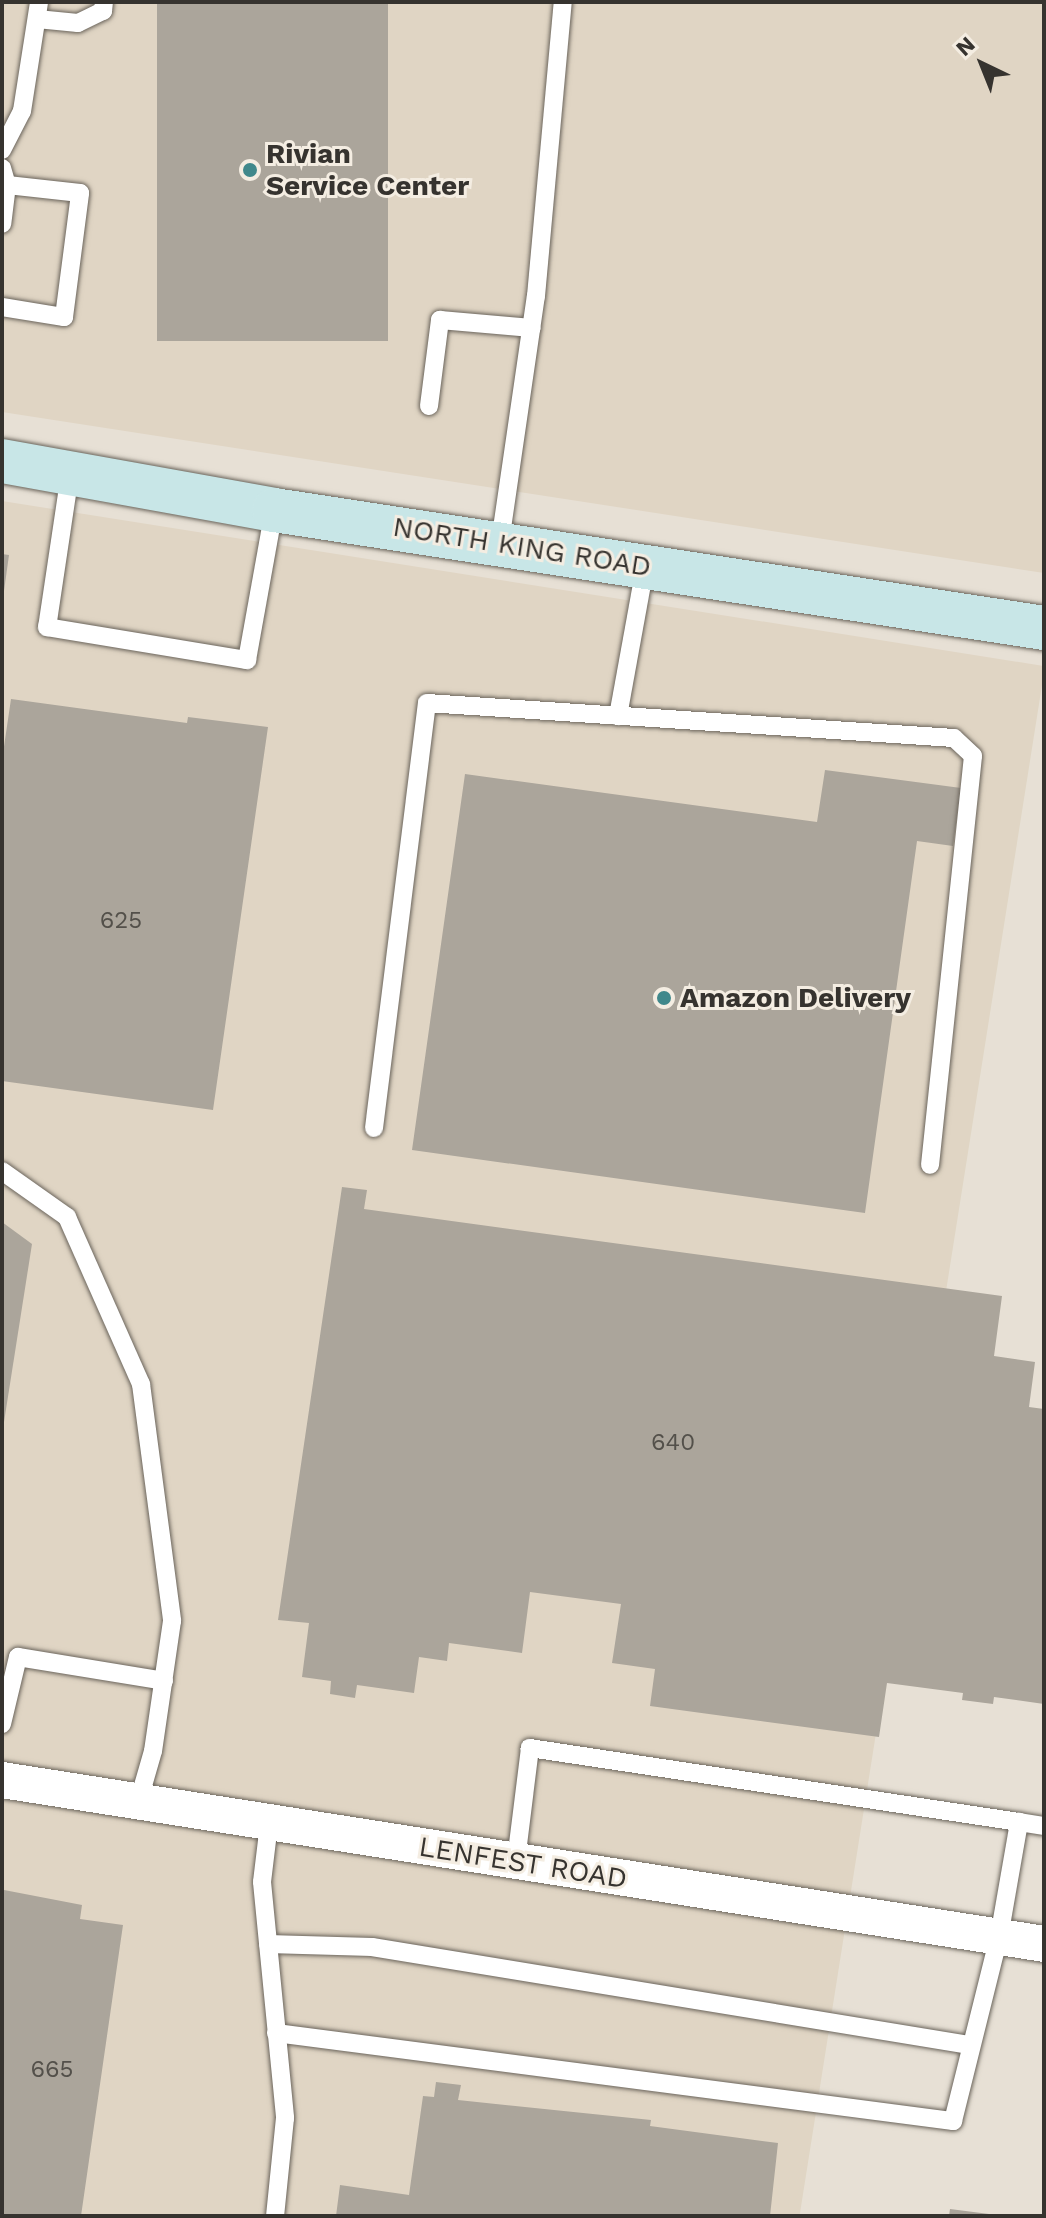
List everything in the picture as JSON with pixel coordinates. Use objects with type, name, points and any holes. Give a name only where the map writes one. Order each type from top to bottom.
[{"type":"main road","name":"NORTH KING ROAD","points":[[2,461],[274,510],[500,542],[1044,628]]},
{"type":"street","name":"LENFEST ROAD","points":[[2,1780],[1044,1944]]},
{"type":"lane","points":[[2,150],[22,111],[38,10],[78,23],[103,11],[104,2]]},
{"type":"lane","points":[[500,542],[532,328],[563,2]]},
{"type":"lane","points":[[2,224],[4,176],[80,193],[64,317],[2,307]]},
{"type":"lane","points":[[429,406],[440,320],[532,328]]},
{"type":"lane","points":[[70,474],[47,627],[247,660],[274,510]]},
{"type":"lane","points":[[618,716],[645,567]]},
{"type":"lane","points":[[374,1128],[427,703],[954,738],[973,756],[930,1165]]},
{"type":"lane","points":[[2,1171],[67,1217],[141,1384],[172,1621],[153,1751],[138,1803]]},
{"type":"lane","points":[[2,1724],[18,1657],[164,1681]]},
{"type":"lane","points":[[516,1861],[530,1748],[1044,1826]]},
{"type":"lane","points":[[276,2033],[953,2121],[999,1937],[1019,1822]]},
{"type":"lane","points":[[269,1824],[262,1882],[285,2118],[275,2216]]},
{"type":"lane","points":[[268,1944],[372,1947],[970,2045]]},
{"type":"shaded area","points":[[2,2],[1044,2],[1044,573],[2,412]]},
{"type":"shaded area","points":[[2,501],[1044,666],[800,2216],[2,2216]]},
{"type":"building","name":"Rivian Service Center","points":[[157,2],[388,2],[388,341],[157,341]]},
{"type":"building","points":[[2,554],[9,555],[4,591],[2,591]]},
{"type":"building","points":[[11,699],[187,723],[188,717],[268,727],[213,1110],[2,1081],[2,760]]},
{"type":"building","name":"Amazon Delivery","points":[[825,770],[961,788],[953,846],[917,841],[865,1213],[412,1150],[465,774],[817,822]]},
{"type":"building","points":[[342,1187],[367,1190],[364,1209],[1002,1296],[994,1356],[1035,1362],[1029,1407],[1044,1409],[1044,1704],[994,1697],[993,1704],[962,1700],[963,1693],[887,1683],[879,1737],[650,1706],[655,1669],[612,1663],[621,1604],[530,1592],[522,1653],[449,1643],[447,1661],[419,1657],[414,1693],[357,1685],[355,1698],[330,1694],[331,1681],[302,1677],[309,1623],[278,1620]]},
{"type":"building","points":[[2,1222],[32,1244],[4,1422],[2,1422]]},
{"type":"building","points":[[4,1890],[82,1905],[80,1919],[123,1925],[81,2216],[2,2216]]},
{"type":"building","points":[[436,2082],[461,2085],[458,2100],[651,2120],[650,2126],[778,2143],[770,2216],[336,2216],[340,2185],[409,2195],[423,2096],[434,2097]]},
{"type":"building","points":[[950,2209],[989,2214],[989,2216],[949,2216]]},
{"type":"place","name":"Rivian Service Center","points":[[250,170]]},
{"type":"place","name":"Amazon Delivery","points":[[664,998]]}]
